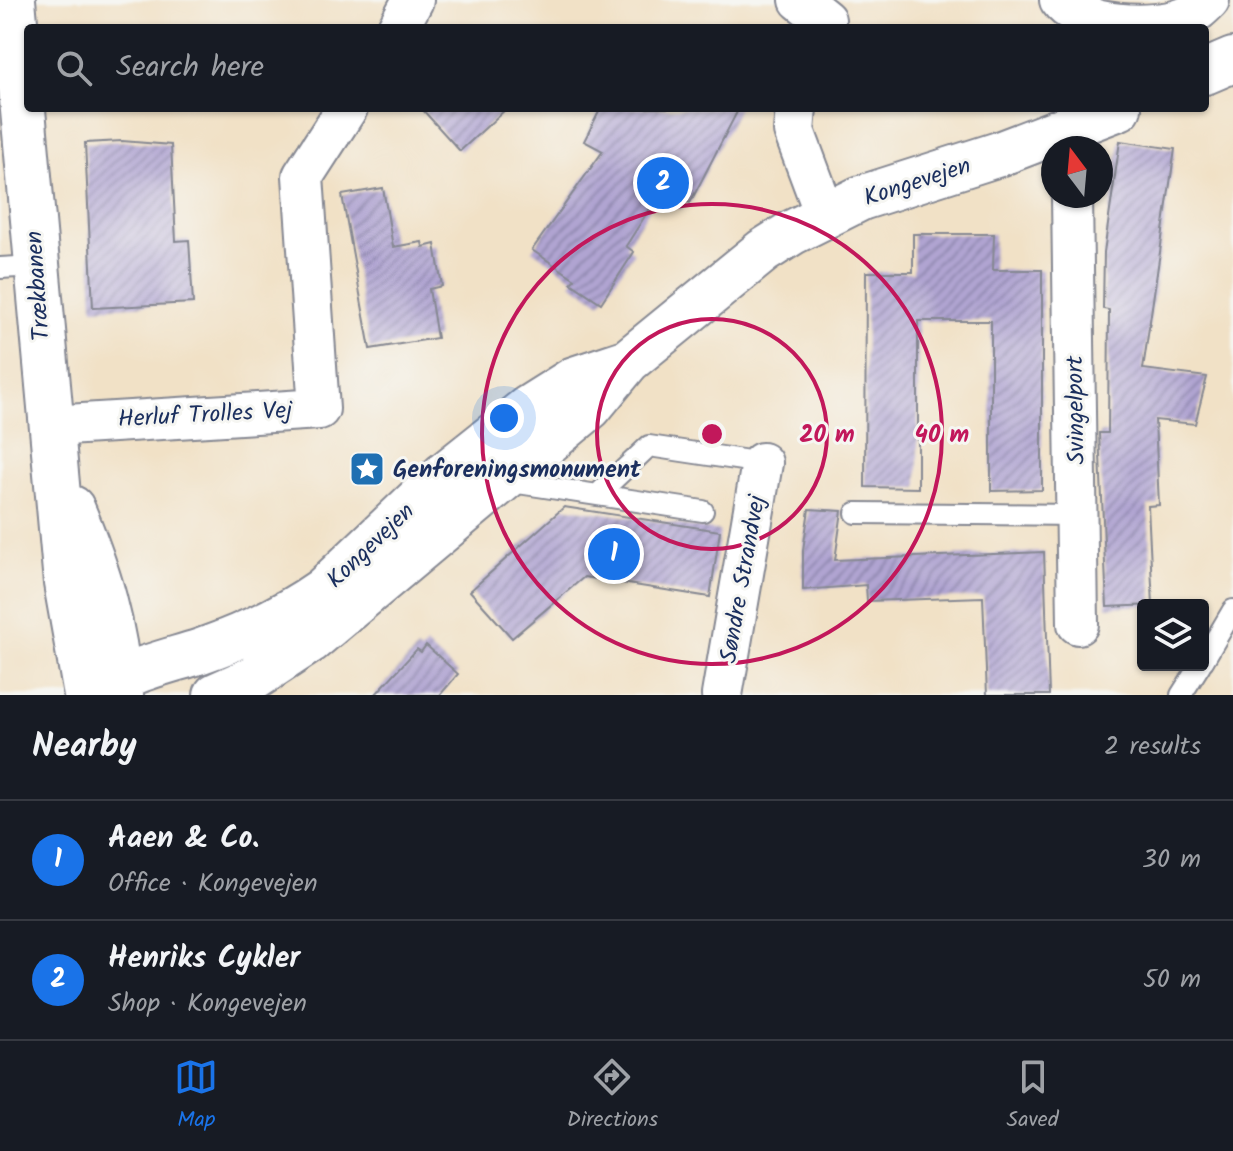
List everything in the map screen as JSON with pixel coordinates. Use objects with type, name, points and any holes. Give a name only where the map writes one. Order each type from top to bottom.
[{"type":"main road","name":"Trækbanen","points":[[13,0],[18,267],[59,477],[66,583],[105,690]]},
{"type":"main road","points":[[1209,70],[1233,60]]},
{"type":"main road","name":"Kongevejen","points":[[1071,136],[1112,112]]},
{"type":"main road","name":"Kongevejen","points":[[216,695],[254,678],[310,641],[590,407],[628,361],[763,251],[825,214],[897,185],[1041,146]]},
{"type":"main road","name":"Kongevejen","points":[[105,690],[301,606],[323,590],[445,474],[528,408],[574,379],[628,361]]},
{"type":"street","points":[[400,24],[413,0]]},
{"type":"street","points":[[1060,0],[1077,16],[1145,24]]},
{"type":"street","points":[[1159,24],[1181,20],[1198,12],[1209,0]]},
{"type":"street","name":"Herluf Trolles Vej","points":[[51,426],[319,409],[303,176],[344,112]]},
{"type":"street","points":[[796,112],[794,131],[825,214]]},
{"type":"street","name":"Svingelport","points":[[1072,208],[1078,624]]},
{"type":"street","name":"Søndre Strandvej","points":[[722,695],[762,463]]},
{"type":"lane","points":[[597,495],[649,446],[762,463]]},
{"type":"lane","points":[[502,480],[703,511]]},
{"type":"lane","points":[[856,513],[1077,515]]},
{"type":"lane","points":[[1209,651],[1233,610]]},
{"type":"lane","points":[[1181,695],[1197,671]]},
{"type":"building","points":[[425,112],[503,112],[460,151]]},
{"type":"building","points":[[599,112],[737,112],[690,203],[685,201],[681,209],[657,197],[626,246],[634,252],[601,303],[571,283],[575,279],[532,250],[603,151],[584,141]]},
{"type":"building","points":[[122,141],[171,145],[176,241],[189,240],[193,303],[93,308],[85,143]]},
{"type":"building","points":[[1120,141],[1175,149],[1143,369],[1207,377],[1195,424],[1155,420],[1159,505],[1148,506],[1153,599],[1137,599],[1137,606],[1107,607],[1099,433],[1108,433],[1109,310],[1103,309],[1104,252],[1110,208],[1113,208]]},
{"type":"building","points":[[383,188],[393,247],[422,242],[423,247],[435,244],[442,286],[429,289],[437,338],[370,349],[342,195]]},
{"type":"building","points":[[913,234],[994,234],[993,270],[1042,270],[1042,490],[991,491],[991,321],[918,321],[918,488],[865,487],[866,272],[913,272]]},
{"type":"building","points":[[564,507],[720,531],[710,597],[584,577],[512,638],[470,591]]},
{"type":"building","points":[[809,509],[842,511],[835,560],[1044,552],[1049,695],[987,695],[983,597],[867,601],[866,585],[803,590],[803,550]]},
{"type":"building","points":[[426,645],[458,674],[440,695],[375,695],[417,649],[421,652]]},
{"type":"place","name":"Henriks Cykler","points":[[663,183]]},
{"type":"place","name":"Genforeningsmonument","points":[[367,469]]},
{"type":"place","name":"Aaen & Co.","points":[[614,554]]}]
